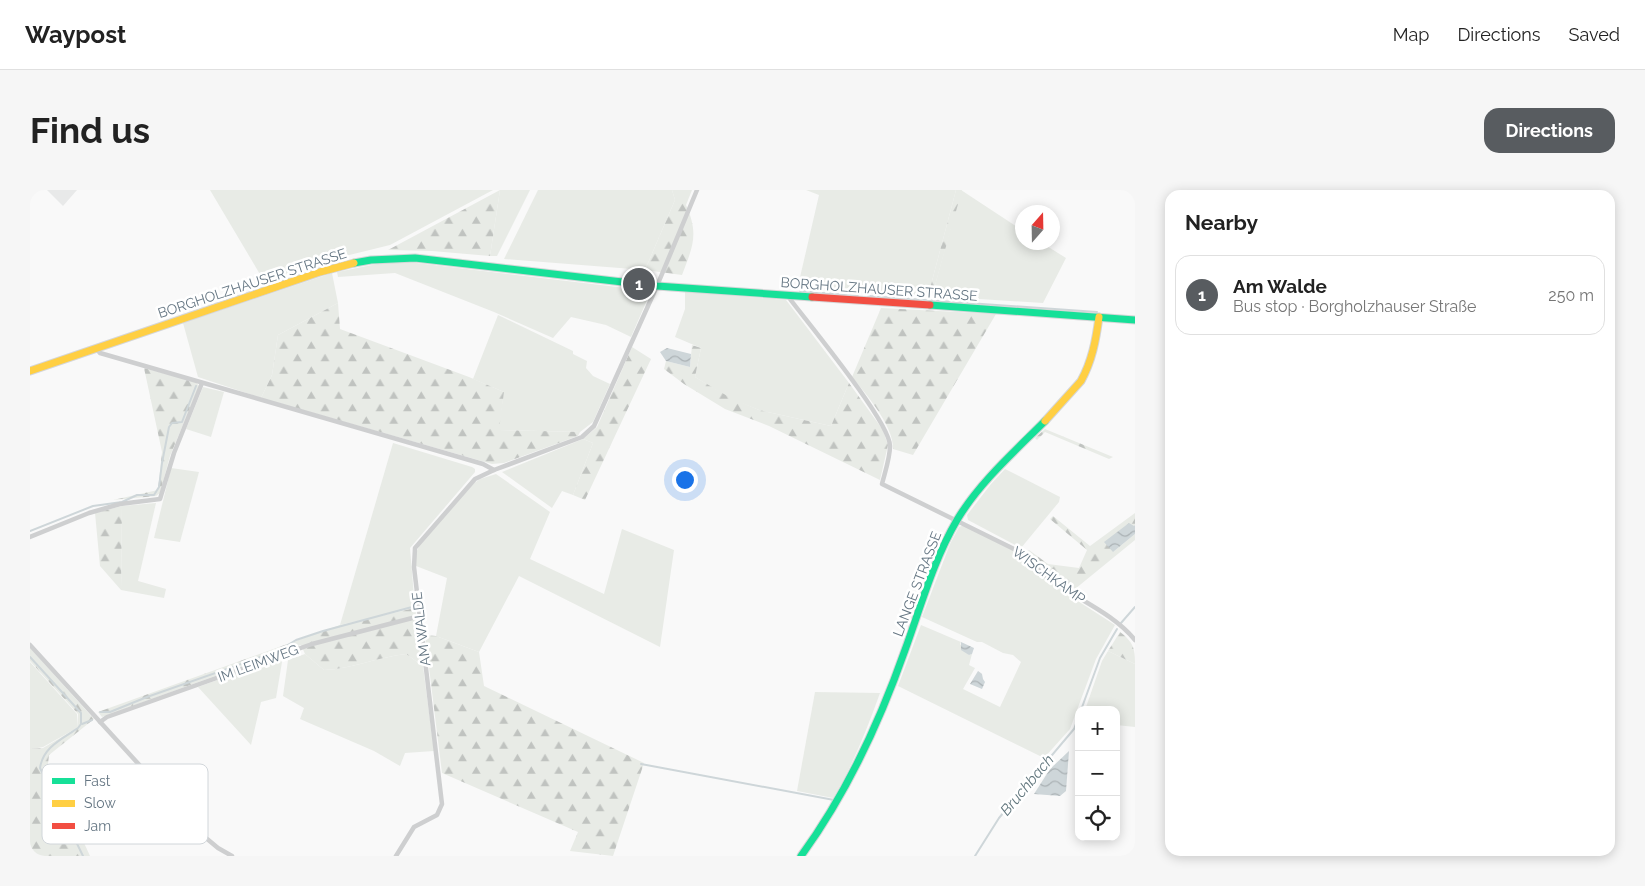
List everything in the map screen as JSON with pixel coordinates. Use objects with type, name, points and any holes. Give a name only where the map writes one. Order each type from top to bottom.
[{"type":"main road","name":"BORGHOLZHAUSER STRASSE","points":[[30,371],[320,272],[371,260],[415,258],[657,286],[1135,320]]},
{"type":"main road","name":"LANGE STRASSE","points":[[801,856],[824,825],[849,784],[875,730],[933,569],[957,520],[974,494],[1081,381],[1094,352],[1099,317]]},
{"type":"street","points":[[657,286],[697,190]]},
{"type":"street","name":"AM WALDE","points":[[396,856],[414,827],[437,815],[442,804],[414,566],[415,548],[475,479],[582,436],[594,426],[657,286]]},
{"type":"street","name":"WISCHKAMP","points":[[790,295],[790,299],[861,392],[885,428],[890,445],[882,484],[1022,553],[1050,580],[1107,616],[1130,633],[1135,640]]},
{"type":"street","points":[[96,348],[100,354],[483,464],[494,470]]},
{"type":"street","points":[[30,537],[90,513],[120,504],[160,499],[174,453],[202,383]]},
{"type":"street","name":"IM LEIMWEG","points":[[100,722],[107,717],[312,644],[420,616]]},
{"type":"street","points":[[30,645],[138,764]]},
{"type":"street","points":[[208,840],[232,856]]},
{"type":"shaded area","points":[[47,190],[77,190],[63,206]]},
{"type":"green space","points":[[210,190],[493,190],[390,245],[325,261],[264,281]]},
{"type":"green space","points":[[500,190],[530,190],[497,256],[490,256]]},
{"type":"green space","points":[[500,190],[490,256],[432,251],[388,250]]},
{"type":"green space","points":[[538,190],[672,190],[675,200],[645,270],[504,259]]},
{"type":"green space","points":[[672,190],[692,190],[686,205],[692,224],[693,240],[682,275],[645,270],[675,200]]},
{"type":"green space","points":[[806,190],[956,190],[928,296],[798,286],[819,195]]},
{"type":"green space","points":[[956,190],[962,190],[932,296],[928,296]]},
{"type":"green space","points":[[961,190],[1015,225],[1015,250],[1053,250],[1066,258],[1043,303],[932,296]]},
{"type":"green space","points":[[408,262],[651,291],[631,337],[606,325],[571,317],[553,338],[494,312],[395,273],[338,277],[337,272],[377,264]]},
{"type":"green space","points":[[332,273],[338,303],[278,335],[272,375],[261,398],[198,377],[183,323]]},
{"type":"green space","points":[[685,292],[786,300],[849,383],[831,426],[759,410],[729,398],[695,377],[701,348],[675,337],[685,309]]},
{"type":"green space","points":[[338,303],[340,329],[504,392],[499,430],[580,432],[578,436],[504,463],[492,464],[261,398],[272,375],[278,335]]},
{"type":"green space","points":[[881,308],[996,314],[913,455],[893,449],[889,430],[884,421],[852,377]]},
{"type":"green space","points":[[498,315],[573,351],[573,354],[587,361],[586,368],[593,376],[610,384],[593,422],[580,432],[498,430],[504,392],[473,379]]},
{"type":"green space","points":[[692,345],[701,348],[695,377],[729,397],[759,410],[831,426],[849,383],[883,430],[888,445],[880,480],[769,426],[725,409],[684,384],[664,369],[666,361],[690,367]]},
{"type":"green space","points":[[632,347],[651,359],[585,500],[573,495],[593,443],[583,439],[597,427]]},
{"type":"green space","points":[[144,368],[196,382],[199,386],[170,456],[160,493],[156,496],[113,500],[158,490],[162,452]]},
{"type":"green space","points":[[203,387],[224,392],[211,437],[186,429]]},
{"type":"green space","points":[[1045,429],[1113,457],[1109,459],[1045,432],[1037,440],[1035,438]]},
{"type":"green space","points":[[583,439],[593,443],[573,495],[562,491],[552,508],[502,472]]},
{"type":"green space","points":[[393,443],[472,467],[475,469],[475,472],[410,548],[415,608],[340,625]]},
{"type":"green space","points":[[171,468],[199,472],[180,542],[154,538]]},
{"type":"green space","points":[[1005,469],[1060,497],[1059,502],[1021,548],[968,520],[967,515]]},
{"type":"green space","points":[[496,474],[550,512],[530,559],[604,594],[622,529],[674,550],[660,647],[519,576],[479,652],[436,636],[447,578],[416,566],[416,553],[420,544],[473,484],[480,479]]},
{"type":"green space","points":[[156,503],[138,581],[166,589],[164,598],[121,590],[122,506]]},
{"type":"green space","points":[[122,506],[121,590],[100,566],[95,513]]},
{"type":"green space","points":[[1135,513],[1135,525],[1113,552],[1135,534],[1135,540],[1075,589],[1046,571],[1027,552],[1029,550],[1048,564],[1079,568],[1087,550],[1050,519],[1053,516],[1090,546]]},
{"type":"green space","points":[[964,525],[1013,550],[1056,587],[1115,625],[1096,659],[1079,706],[1075,706],[1075,716],[1070,729],[1044,758],[898,686],[921,625],[961,642],[960,644],[969,655],[972,654],[969,665],[975,668],[963,689],[1000,707],[1021,662],[1013,655],[1003,653],[982,642],[977,642],[922,617],[950,544],[959,527]]},
{"type":"green space","points":[[415,608],[423,666],[406,654],[345,668],[324,670],[305,654],[301,645],[102,717],[98,712],[340,625]]},
{"type":"green space","points":[[1120,632],[1128,639],[1132,646],[1135,664],[1108,651]]},
{"type":"green space","points":[[425,635],[436,636],[479,652],[484,686],[644,763],[613,856],[570,851],[578,832],[442,773]]},
{"type":"green space","points":[[30,648],[94,719],[49,755],[48,764],[42,764],[42,844],[85,844],[90,856],[30,856],[30,749],[43,748],[77,728],[78,714],[30,661]]},
{"type":"green space","points":[[1108,651],[1135,664],[1135,727],[1120,725],[1120,706],[1086,706],[1102,661]]},
{"type":"green space","points":[[305,654],[324,670],[345,668],[406,654],[423,666],[434,751],[405,753],[400,766],[374,751],[300,719],[304,708],[283,696],[288,660]]},
{"type":"green space","points":[[278,658],[282,662],[276,698],[261,702],[251,745],[198,687]]},
{"type":"green space","points":[[30,662],[77,714],[77,728],[43,747],[32,749],[30,749]]},
{"type":"green space","points":[[815,692],[880,693],[859,747],[833,798],[797,791]]},
{"type":"water","points":[[667,348],[691,354],[690,367],[666,361],[660,352]]},
{"type":"water","points":[[1129,523],[1135,525],[1135,534],[1113,552],[1104,542]]},
{"type":"water","points":[[961,642],[974,648],[972,654],[969,655],[961,650]]},
{"type":"water","points":[[978,671],[982,674],[985,682],[982,689],[970,684]]},
{"type":"water","points":[[1069,751],[1066,791],[1060,796],[1034,794],[1050,769]]},
{"type":"waterway","points":[[800,291],[858,296]]},
{"type":"waterway","points":[[868,296],[1097,312]]},
{"type":"waterway","points":[[30,531],[93,506],[122,502],[137,495],[154,495],[159,487],[169,427],[172,423],[182,422],[196,386]]},
{"type":"waterway","points":[[100,712],[110,712],[278,651],[296,640],[412,607]]},
{"type":"waterway","name":"Bruchbach","points":[[1121,623],[1135,607]]},
{"type":"waterway","name":"Bruchbach","points":[[1082,706],[1100,658],[1117,629]]},
{"type":"waterway","points":[[30,657],[81,713],[81,724],[78,728],[54,744],[45,754],[40,768],[42,772]]},
{"type":"waterway","points":[[82,724],[92,720]]},
{"type":"waterway","name":"Bruchbach","points":[[975,856],[999,818],[1075,726]]},
{"type":"waterway","points":[[641,764],[834,800]]},
{"type":"waterway","points":[[77,844],[83,856]]},
{"type":"traffic: fast","points":[[354,263],[371,260],[415,258],[657,286],[812,297]]},
{"type":"traffic: fast","points":[[930,305],[1135,320]]},
{"type":"traffic: fast","points":[[801,856],[833,808],[861,757],[895,678],[934,568],[957,520],[986,481],[1045,421]]},
{"type":"traffic: slow","points":[[30,371],[320,272],[354,263]]},
{"type":"traffic: slow","points":[[1045,421],[1081,381],[1093,350],[1099,317]]},
{"type":"traffic: jam","points":[[812,297],[930,305]]},
{"type":"place","name":"Am Walde","points":[[639,284]]}]
